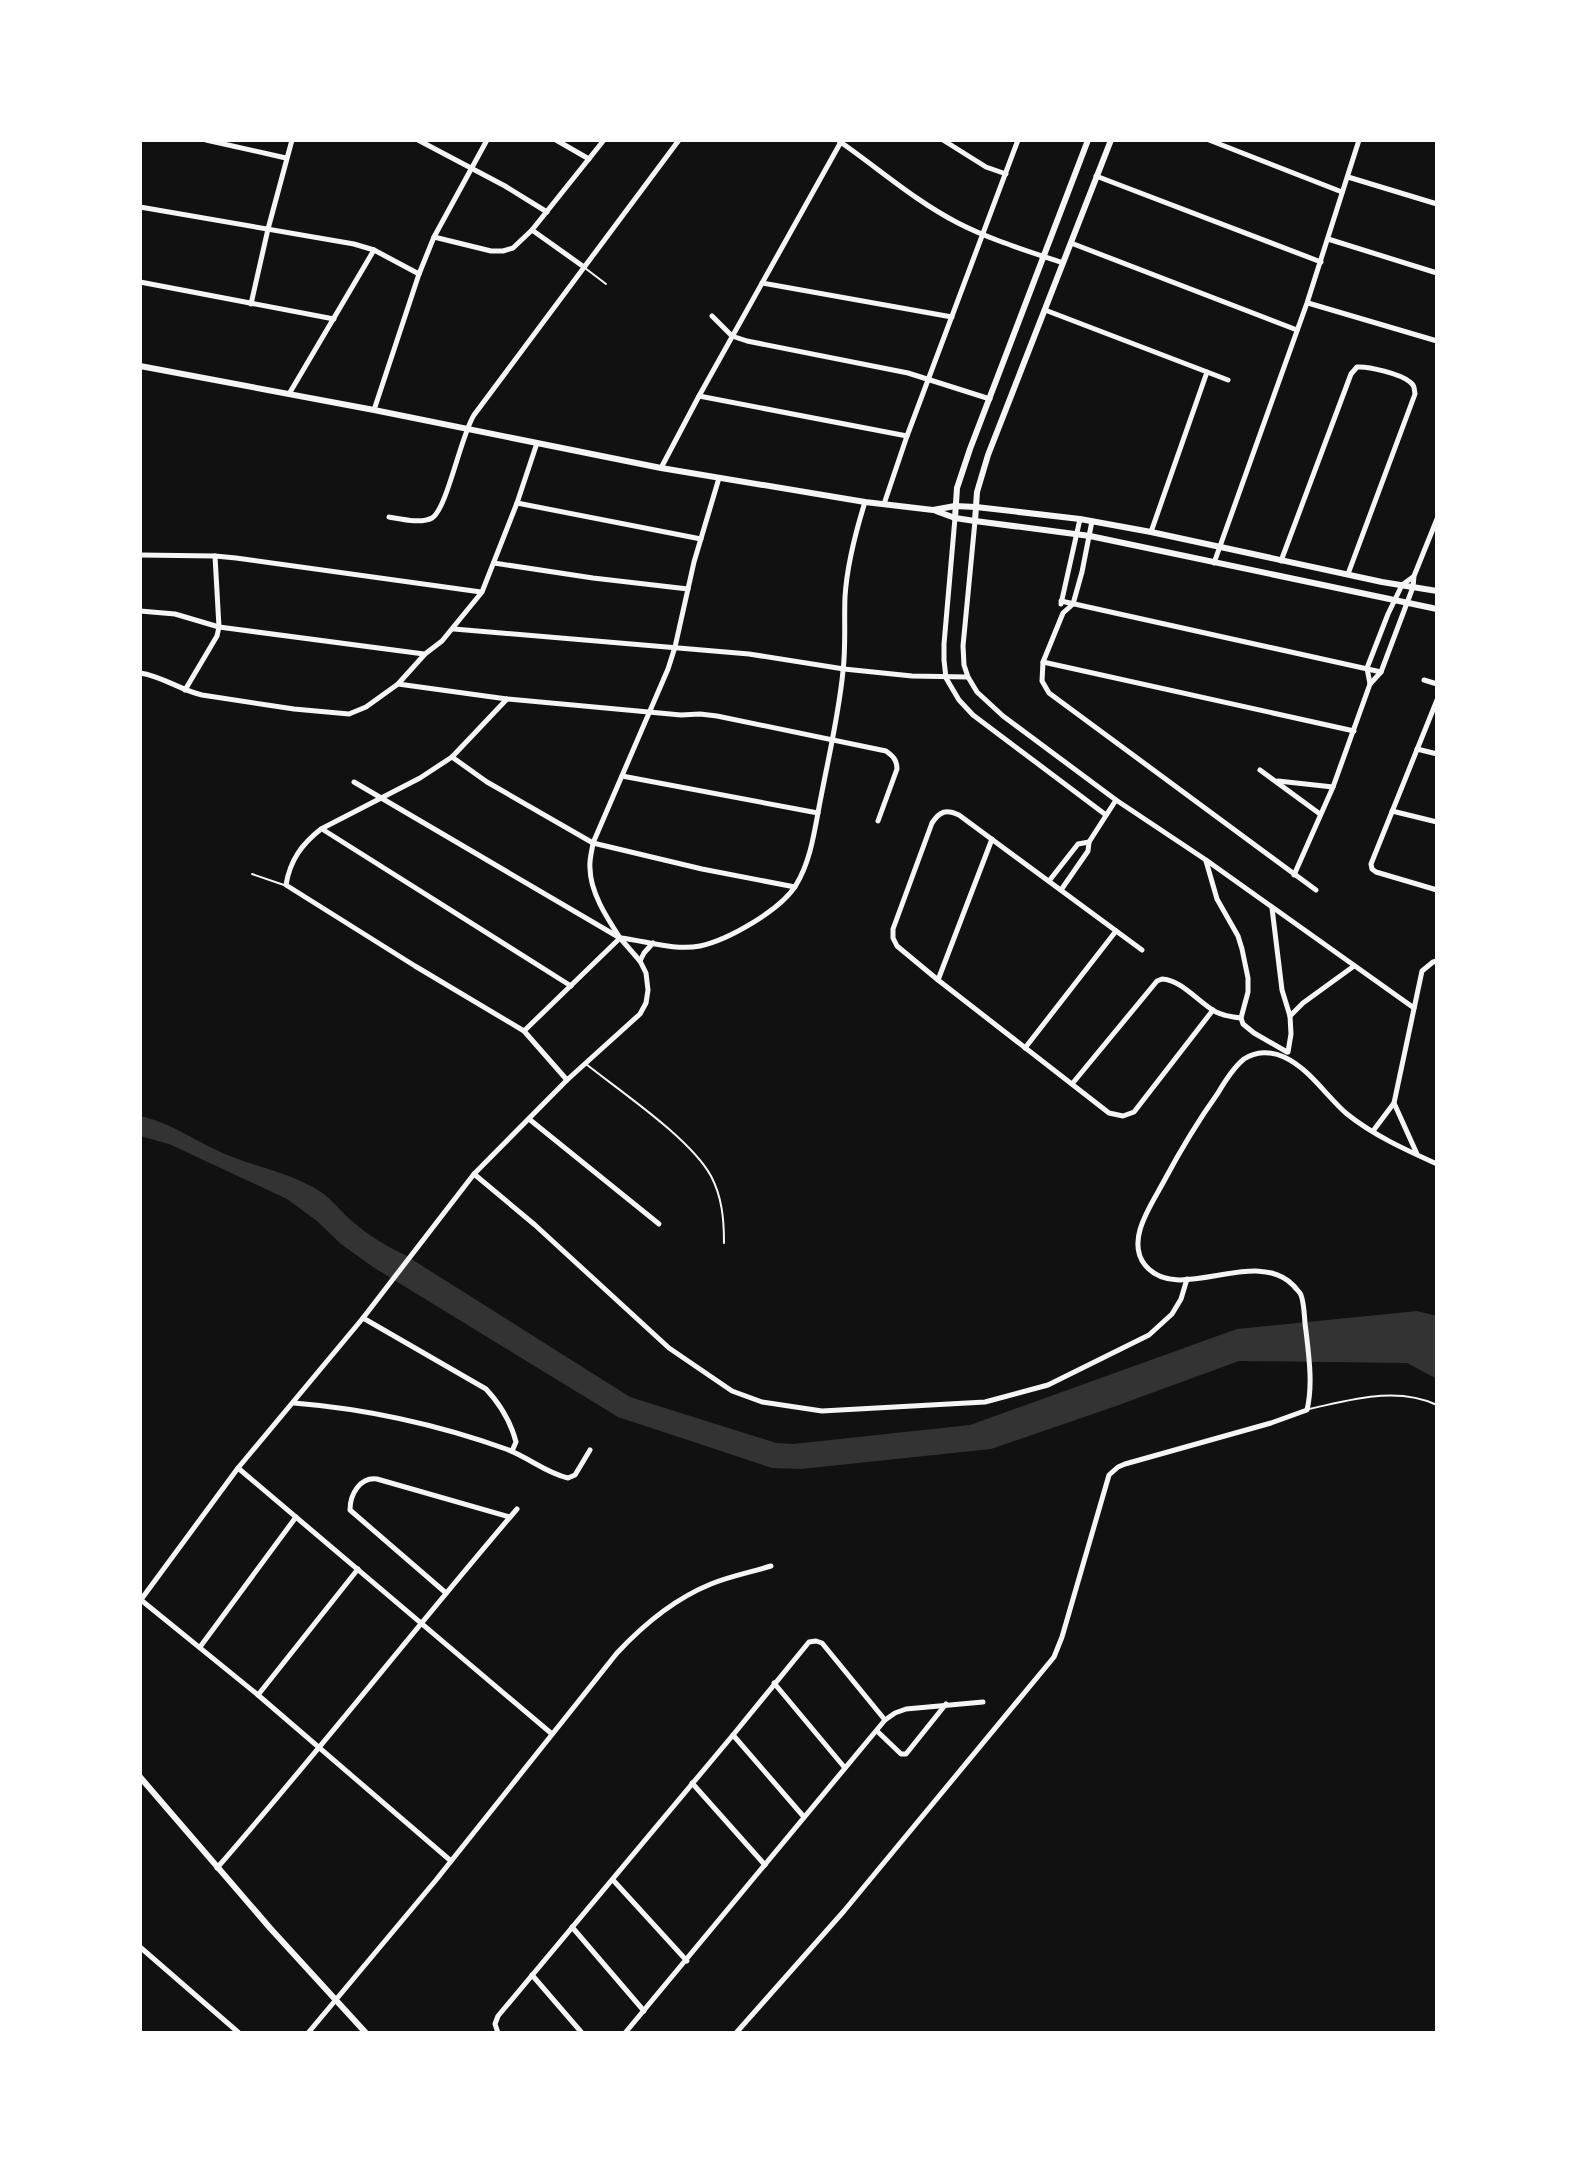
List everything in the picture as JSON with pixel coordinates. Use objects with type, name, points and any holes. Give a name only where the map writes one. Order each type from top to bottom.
[{"type":"street","points":[[208,140],[286,158]]},
{"type":"street","points":[[251,304],[292,140]]},
{"type":"street","points":[[418,140],[547,212]]},
{"type":"street","points":[[374,410],[434,237],[487,140]]},
{"type":"street","points":[[556,140],[589,159]]},
{"type":"street","points":[[434,237],[491,251],[513,248],[532,230],[604,140]]},
{"type":"street","points":[[389,517],[424,520],[436,514],[467,429],[481,404],[679,140]]},
{"type":"street","points":[[661,468],[840,140],[957,223],[1063,263]]},
{"type":"street","points":[[943,140],[986,167],[1006,174]]},
{"type":"street","points":[[884,504],[1018,140]]},
{"type":"street","points":[[1088,140],[957,488],[944,644],[946,678],[959,700],[981,723],[1106,815]]},
{"type":"street","points":[[1111,140],[981,476],[963,646],[968,677],[977,692],[1003,716],[1116,800],[1414,1008]]},
{"type":"street","points":[[1209,140],[1342,192]]},
{"type":"street","points":[[1214,563],[1307,303],[1359,140]]},
{"type":"street","points":[[1096,176],[1321,262]]},
{"type":"street","points":[[1348,177],[1437,204]]},
{"type":"street","points":[[140,207],[354,244],[374,250],[419,274]]},
{"type":"street","points":[[532,230],[584,267]]},
{"type":"street","points":[[1328,239],[1437,273]]},
{"type":"street","points":[[1071,243],[1297,330]]},
{"type":"street","points":[[289,394],[374,250]]},
{"type":"street","points":[[140,282],[334,319]]},
{"type":"street","points":[[762,283],[952,317]]},
{"type":"street","points":[[1307,303],[1437,341]]},
{"type":"street","points":[[1045,310],[1228,380]]},
{"type":"street","points":[[712,316],[732,336],[929,378],[990,399]]},
{"type":"street","points":[[140,366],[661,468],[865,502],[933,510],[955,518],[1090,536],[1437,609]]},
{"type":"street","points":[[1281,561],[1351,374],[1357,367],[1365,366],[1408,380],[1414,385],[1415,394],[1348,574]]},
{"type":"street","points":[[1151,532],[1207,372]]},
{"type":"street","points":[[699,396],[907,436]]},
{"type":"street","points":[[140,673],[202,695],[294,709],[349,714],[366,707],[398,684],[425,654],[442,641],[482,592],[537,443]]},
{"type":"street","points":[[451,1861],[320,1747],[141,1600],[238,1468],[363,1318],[474,1174],[567,1080],[640,1014],[646,1003],[646,973],[610,923],[594,889],[589,869],[593,843],[675,647],[719,478]]},
{"type":"street","points":[[354,782],[620,938],[677,947],[699,946],[721,938],[780,903],[795,887],[804,869],[833,739],[844,669],[848,571],[865,502]]},
{"type":"street","points":[[517,503],[701,539]]},
{"type":"street","points":[[933,510],[955,506],[976,507],[1080,519],[1437,591]]},
{"type":"street","points":[[1063,613],[1061,601],[1080,519]]},
{"type":"street","points":[[1294,875],[1333,787],[1370,684],[1381,672],[1437,519]]},
{"type":"street","points":[[1092,521],[1073,604],[1063,613],[1043,662],[1041,674],[1044,687],[1316,890]]},
{"type":"street","points":[[140,555],[215,556],[482,592]]},
{"type":"street","points":[[185,690],[215,641],[219,627],[215,556]]},
{"type":"street","points":[[494,563],[688,589]]},
{"type":"street","points":[[1370,684],[1367,668],[1394,600],[1402,585],[1414,576]]},
{"type":"street","points":[[1061,601],[1381,672]]},
{"type":"street","points":[[140,611],[175,614],[219,627],[425,654]]},
{"type":"street","points":[[453,629],[749,654],[844,669],[946,678],[968,677]]},
{"type":"street","points":[[1043,662],[1354,731]]},
{"type":"street","points":[[1424,680],[1437,684]]},
{"type":"street","points":[[398,684],[507,699],[717,716],[886,751],[893,755],[897,769],[878,821]]},
{"type":"street","points":[[507,699],[452,757],[420,778],[321,829],[307,840],[296,855],[286,885],[524,1031],[567,1080]]},
{"type":"street","points":[[1437,700],[1371,864],[1376,872],[1437,890]]},
{"type":"street","points":[[1417,749],[1437,754]]},
{"type":"street","points":[[452,757],[499,789],[593,843],[795,887]]},
{"type":"street","points":[[1260,770],[1321,815]]},
{"type":"street","points":[[622,776],[818,813]]},
{"type":"street","points":[[1275,781],[1333,787]]},
{"type":"street","points":[[1061,890],[1088,851],[1089,842],[1116,800]]},
{"type":"street","points":[[1142,950],[959,815],[945,811],[938,814],[932,823],[893,929],[897,946],[1109,1113],[1123,1116],[1134,1112],[1213,1010]]},
{"type":"street","points":[[1392,811],[1437,822]]},
{"type":"street","points":[[321,829],[571,986]]},
{"type":"street","points":[[938,980],[992,839]]},
{"type":"street","points":[[1049,881],[1078,844],[1089,842]]},
{"type":"street","points":[[1206,860],[1217,899],[1242,949],[1248,992],[1241,1018],[1246,1027],[1287,1055],[1349,1115],[1437,1164]]},
{"type":"street","points":[[1271,907],[1282,990],[1290,1016],[1287,1055]]},
{"type":"street","points":[[1025,1048],[1116,931]]},
{"type":"street","points":[[524,1031],[620,938]]},
{"type":"street","points":[[640,961],[654,943]]},
{"type":"street","points":[[1373,1131],[1394,1103],[1422,971],[1437,961]]},
{"type":"street","points":[[1290,1016],[1354,966]]},
{"type":"street","points":[[1072,1084],[1157,981],[1162,979],[1174,982],[1213,1010],[1241,1018]]},
{"type":"street","points":[[736,2033],[830,1928],[1054,1657],[1109,1475],[1125,1464],[1307,1410],[1310,1362],[1301,1293],[1287,1278],[1265,1271],[1247,1270],[1187,1279],[1162,1276],[1146,1267],[1139,1255],[1138,1243],[1142,1222],[1172,1165],[1233,1070],[1245,1059],[1257,1054],[1272,1052],[1287,1055]]},
{"type":"street","points":[[1394,1103],[1417,1155]]},
{"type":"street","points":[[529,1119],[659,1224]]},
{"type":"street","points":[[474,1174],[535,1225],[669,1348],[732,1391],[762,1402],[822,1411],[985,1402],[1048,1385],[1149,1335],[1172,1314],[1187,1279]]},
{"type":"street","points":[[363,1318],[486,1389],[513,1430],[516,1442],[512,1451]]},
{"type":"street","points":[[293,1403],[399,1417],[512,1451],[568,1478],[575,1475],[590,1450]]},
{"type":"street","points":[[238,1468],[552,1734]]},
{"type":"street","points":[[446,1593],[350,1510],[352,1496],[363,1481],[377,1479],[510,1517]]},
{"type":"street","points":[[217,1868],[517,1509]]},
{"type":"street","points":[[200,1647],[296,1517]]},
{"type":"street","points":[[308,2033],[451,1861],[617,1653],[651,1618],[711,1584],[771,1566]]},
{"type":"street","points":[[258,1695],[358,1569]]},
{"type":"street","points":[[498,2033],[495,2024],[498,2016],[809,1642],[822,1643],[885,1720]]},
{"type":"street","points":[[774,1683],[845,1768]]},
{"type":"street","points":[[625,2033],[885,1720],[906,1709],[983,1702]]},
{"type":"street","points":[[877,1731],[901,1754],[906,1754],[946,1704]]},
{"type":"street","points":[[733,1735],[804,1817]]},
{"type":"street","points":[[140,1777],[217,1868],[366,2033]]},
{"type":"street","points":[[692,1783],[765,1865]]},
{"type":"street","points":[[613,1880],[687,1961]]},
{"type":"street","points":[[572,1927],[644,2011]]},
{"type":"street","points":[[140,1947],[239,2033]]},
{"type":"street","points":[[532,1975],[582,2033]]},
{"type":"lane","points":[[584,267],[606,284]]},
{"type":"lane","points":[[252,874],[286,885]]},
{"type":"lane","points":[[585,1064],[695,1155],[710,1175],[721,1201],[724,1243]]},
{"type":"lane","points":[[1307,1410],[1363,1398],[1389,1396],[1414,1397],[1437,1405]]},
{"type":"shaded area","points":[[140,1116],[164,1124],[230,1156],[311,1186],[371,1236],[630,1397],[776,1443],[793,1444],[970,1425],[1237,1329],[1417,1311],[1437,1316],[1437,1379],[1407,1363],[1239,1361],[991,1449],[801,1469],[772,1468],[618,1417],[373,1267],[287,1199],[169,1144],[140,1136]]}]
